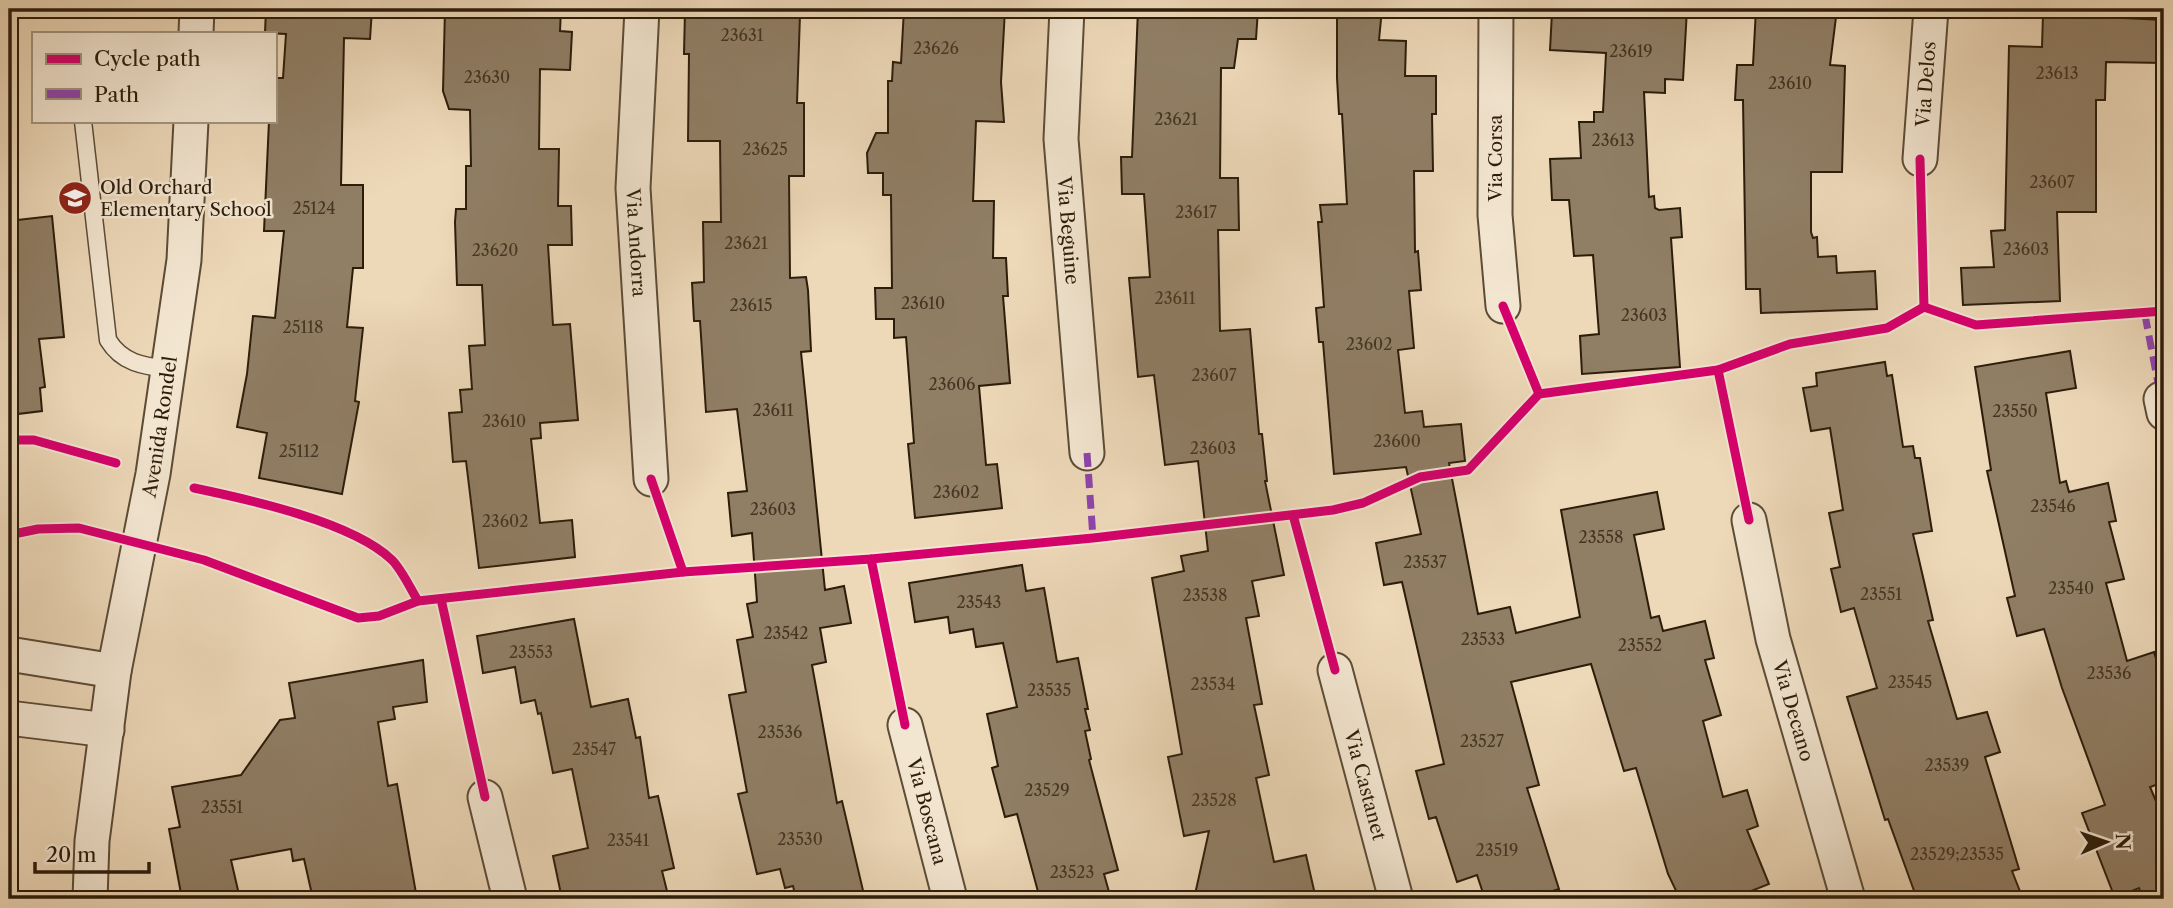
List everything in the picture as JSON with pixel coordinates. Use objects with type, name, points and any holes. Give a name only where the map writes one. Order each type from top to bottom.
[{"type":"street","points":[[196,32],[197,9]]},
{"type":"street","name":"Via Andorra","points":[[642,9],[633,188],[651,479]]},
{"type":"street","name":"Via Beguine","points":[[1067,9],[1061,139],[1087,453]]},
{"type":"street","name":"Via Corsa","points":[[1496,9],[1495,215],[1503,306]]},
{"type":"street","name":"Via Delos","points":[[1920,159],[1931,9]]},
{"type":"street","name":"Avenida Rondel","points":[[90,899],[92,841],[114,671],[153,474],[184,260],[191,122]]},
{"type":"street","name":"Via Decano","points":[[1749,520],[1773,639],[1848,899]]},
{"type":"street","points":[[9,654],[114,671]]},
{"type":"street","name":"Via Castanet","points":[[1335,670],[1396,899]]},
{"type":"street","points":[[9,718],[107,730]]},
{"type":"street","name":"Via Boscana","points":[[905,725],[950,899]]},
{"type":"street","points":[[485,796],[510,899]]},
{"type":"lane","points":[[83,122],[108,340],[116,353],[128,361],[168,369]]},
{"type":"building","points":[[266,9],[372,9],[370,39],[344,38],[341,185],[363,185],[363,268],[353,268],[347,327],[363,328],[355,401],[359,402],[342,494],[259,478],[267,433],[237,427],[247,374],[253,316],[275,318],[284,231],[264,231],[269,122],[276,122],[276,78],[283,78],[286,34],[265,32]]},
{"type":"building","points":[[445,9],[561,9],[560,31],[572,32],[570,70],[540,69],[539,149],[559,149],[558,206],[571,206],[572,245],[548,245],[553,325],[570,324],[578,420],[540,423],[541,438],[531,439],[540,523],[572,520],[575,557],[479,568],[466,461],[453,462],[449,413],[462,412],[460,390],[472,389],[469,346],[485,345],[482,285],[457,285],[455,222],[456,209],[466,209],[466,166],[471,166],[470,110],[449,109],[443,91]]},
{"type":"building","points":[[904,9],[1005,9],[1001,82],[1004,122],[976,121],[973,201],[994,201],[993,258],[1006,258],[1008,296],[1003,296],[1010,383],[979,386],[986,465],[997,464],[1002,508],[915,518],[908,444],[914,443],[906,337],[894,338],[894,319],[876,319],[875,288],[892,288],[891,195],[883,195],[883,173],[868,173],[867,153],[876,133],[888,133],[888,81],[892,81],[893,62],[901,63]]},
{"type":"building","points":[[1138,9],[1258,9],[1256,39],[1238,39],[1234,68],[1221,68],[1220,178],[1238,178],[1239,230],[1218,230],[1220,331],[1250,329],[1265,481],[1284,575],[1252,581],[1259,616],[1246,618],[1262,704],[1254,705],[1269,775],[1256,778],[1274,862],[1306,855],[1316,899],[1194,899],[1209,831],[1184,836],[1168,757],[1182,754],[1152,578],[1184,571],[1181,556],[1208,551],[1198,461],[1165,465],[1154,375],[1138,377],[1129,278],[1150,277],[1144,194],[1122,194],[1121,157],[1132,157]]},
{"type":"building","points":[[1337,9],[1382,9],[1379,40],[1406,41],[1405,76],[1436,76],[1436,114],[1432,114],[1433,171],[1414,171],[1415,252],[1418,251],[1421,290],[1409,291],[1414,348],[1398,350],[1405,413],[1422,411],[1424,427],[1461,424],[1465,461],[1449,463],[1478,614],[1510,607],[1516,633],[1580,617],[1561,510],[1657,492],[1664,529],[1634,535],[1651,618],[1659,616],[1663,631],[1705,621],[1714,658],[1705,660],[1721,715],[1703,721],[1723,797],[1747,790],[1758,826],[1747,830],[1769,884],[1751,891],[1754,899],[1680,899],[1668,874],[1636,768],[1624,771],[1591,664],[1511,682],[1539,785],[1527,788],[1559,889],[1528,899],[1485,899],[1477,875],[1457,882],[1436,817],[1429,819],[1416,771],[1444,764],[1402,582],[1384,585],[1376,543],[1421,534],[1406,467],[1334,474],[1323,342],[1319,342],[1316,308],[1324,307],[1318,222],[1322,222],[1320,205],[1347,204],[1342,114],[1339,114],[1337,78]]},
{"type":"building","points":[[1572,9],[1687,9],[1683,80],[1665,79],[1665,93],[1644,92],[1649,197],[1654,196],[1655,208],[1659,210],[1680,208],[1682,237],[1671,238],[1680,367],[1582,374],[1580,336],[1599,334],[1593,255],[1574,256],[1569,200],[1552,200],[1550,159],[1581,158],[1579,122],[1594,122],[1594,112],[1603,112],[1606,53],[1550,50],[1552,12],[1572,13]]},
{"type":"building","points":[[1756,9],[1837,9],[1830,65],[1845,66],[1842,172],[1811,172],[1811,232],[1813,238],[1817,237],[1818,257],[1836,256],[1837,273],[1875,271],[1877,309],[1761,313],[1760,289],[1746,289],[1743,100],[1735,100],[1737,65],[1753,65]]},
{"type":"building","points":[[685,11],[800,15],[797,103],[804,103],[804,176],[789,176],[790,278],[806,277],[808,290],[811,351],[801,352],[825,590],[844,586],[851,623],[820,628],[826,662],[812,665],[837,803],[842,801],[865,899],[796,899],[793,886],[785,888],[780,869],[757,874],[738,794],[747,792],[729,695],[746,692],[737,640],[753,637],[747,604],[757,602],[752,533],[732,536],[728,493],[747,491],[737,409],[706,412],[700,321],[694,321],[692,283],[704,282],[703,222],[721,222],[720,141],[688,141],[689,54],[684,54]]},
{"type":"building","points":[[2043,14],[2164,20],[2164,63],[2106,62],[2105,100],[2096,100],[2096,212],[2057,212],[2060,301],[1963,305],[1961,268],[1994,267],[1991,231],[2005,230],[2009,46],[2042,47]]},
{"type":"building","points":[[52,216],[64,337],[39,339],[45,387],[40,388],[42,411],[9,415],[9,221]]},
{"type":"building","points":[[2070,351],[2076,388],[2046,393],[2060,483],[2066,481],[2069,492],[2108,483],[2116,521],[2109,522],[2124,579],[2106,583],[2127,661],[2154,652],[2164,685],[2164,782],[2150,787],[2164,820],[2164,899],[2143,899],[2139,888],[2115,898],[2082,813],[2105,805],[2062,688],[2044,629],[2017,636],[2007,598],[2015,596],[1987,471],[1991,470],[1975,367]]},
{"type":"building","points":[[1885,362],[1887,376],[1892,375],[1903,447],[1913,446],[1915,458],[1920,458],[1932,531],[1913,534],[1933,620],[1928,621],[1957,719],[1987,712],[2000,752],[1985,757],[2019,869],[2012,871],[2023,899],[1917,899],[1888,819],[1885,820],[1847,697],[1877,688],[1854,608],[1841,612],[1831,569],[1840,567],[1829,513],[1843,510],[1830,428],[1811,431],[1803,388],[1817,386],[1816,373]]},
{"type":"building","points":[[1022,565],[1026,591],[1044,588],[1057,662],[1078,658],[1088,709],[1085,709],[1090,730],[1085,731],[1091,759],[1089,760],[1118,870],[1104,874],[1111,899],[1040,899],[1017,814],[1005,817],[992,768],[998,766],[987,714],[1017,707],[1003,643],[976,647],[973,629],[950,633],[948,617],[915,622],[909,583]]},
{"type":"building","points":[[574,619],[591,707],[628,699],[636,738],[640,737],[649,798],[658,796],[674,868],[662,871],[669,899],[562,899],[553,856],[588,848],[572,769],[553,773],[541,713],[538,714],[535,700],[521,703],[515,667],[483,673],[477,636]]},
{"type":"building","points":[[423,660],[427,702],[393,707],[395,719],[378,722],[388,786],[397,784],[417,899],[313,899],[304,859],[293,861],[291,849],[231,860],[240,899],[182,899],[169,829],[180,827],[172,787],[241,775],[280,720],[295,718],[289,683]]},
{"type":"marked path","points":[[2145,315],[2161,399]]},
{"type":"marked path","points":[[1087,453],[1093,538]]},
{"type":"cycle path","points":[[1920,159],[1924,307]]},
{"type":"cycle path","points":[[1503,306],[1539,394]]},
{"type":"cycle path","points":[[9,535],[38,529],[79,528],[204,560],[358,618],[379,616],[418,601],[683,572],[871,559],[1093,538],[1333,510],[1363,503],[1420,477],[1468,470],[1539,394],[1718,370],[1790,344],[1887,328],[1924,307],[1976,325],[2164,311]]},
{"type":"cycle path","points":[[1718,370],[1749,520]]},
{"type":"cycle path","points":[[9,440],[34,440],[116,463]]},
{"type":"cycle path","points":[[651,479],[683,572]]},
{"type":"cycle path","points":[[194,488],[298,514],[352,534],[392,560],[418,601]]},
{"type":"cycle path","points":[[1293,515],[1335,670]]},
{"type":"cycle path","points":[[871,559],[905,725]]},
{"type":"cycle path","points":[[441,599],[485,797]]},
{"type":"place","name":"Old Orchard Elementary School","points":[[75,198]]}]
